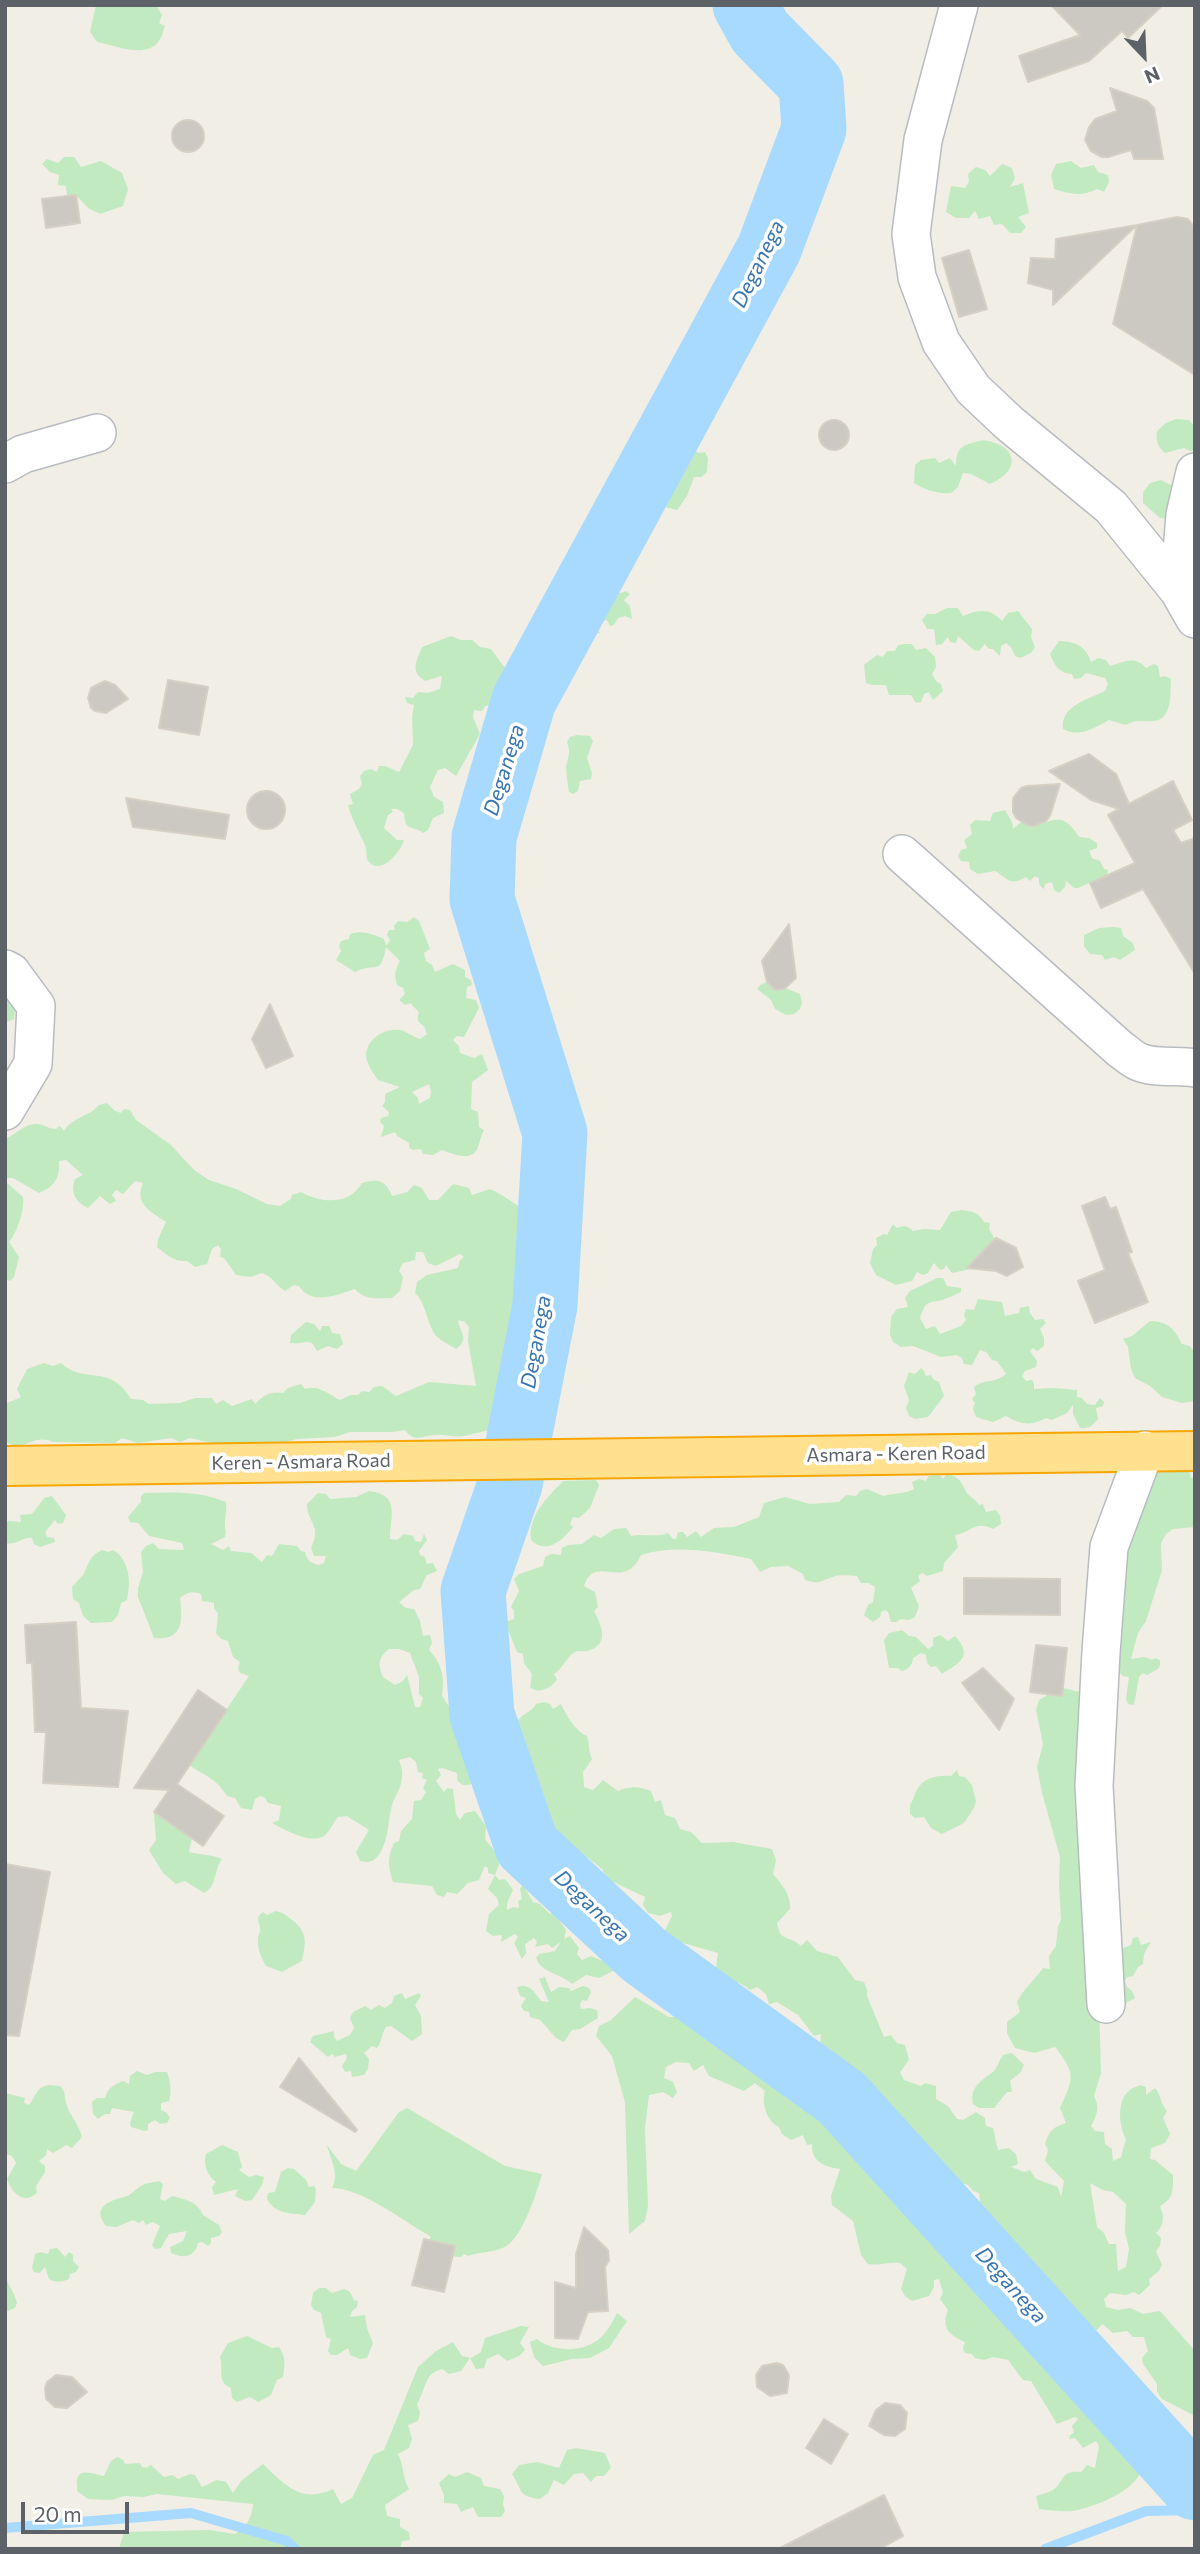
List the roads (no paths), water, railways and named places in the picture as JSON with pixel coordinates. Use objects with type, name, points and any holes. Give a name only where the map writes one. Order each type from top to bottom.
[{"type":"highway","name":"Asmara - Keren Road","points":[[597,1458],[1195,1451]]},
{"type":"highway","name":"Keren - Asmara Road","points":[[5,1466],[597,1458]]},
{"type":"street","points":[[960,5],[923,140],[911,234],[917,277],[941,342],[973,389],[1009,423],[1111,507],[1187,605]]},
{"type":"street","points":[[5,464],[23,454],[97,433]]},
{"type":"street","points":[[1187,605],[1185,515],[1195,472]]},
{"type":"street","points":[[902,854],[1120,1049],[1138,1062],[1154,1066],[1177,1065],[1195,1068]]},
{"type":"street","points":[[5,969],[11,972],[36,1006],[33,1064],[5,1111]]},
{"type":"street","points":[[1106,2004],[1094,1786],[1102,1639],[1109,1547],[1145,1450]]},
{"type":"waterway","name":"Deganega","points":[[745,5],[760,32],[811,84],[814,129],[769,249],[524,700],[484,837],[482,899],[555,1133],[545,1305],[510,1484],[473,1591],[482,1715],[527,1846],[644,1955],[842,2098],[1195,2488]]},
{"type":"waterway","points":[[1045,2549],[1146,2511],[1195,2510]]},
{"type":"waterway","points":[[5,2528],[191,2513],[287,2541],[295,2549]]}]
